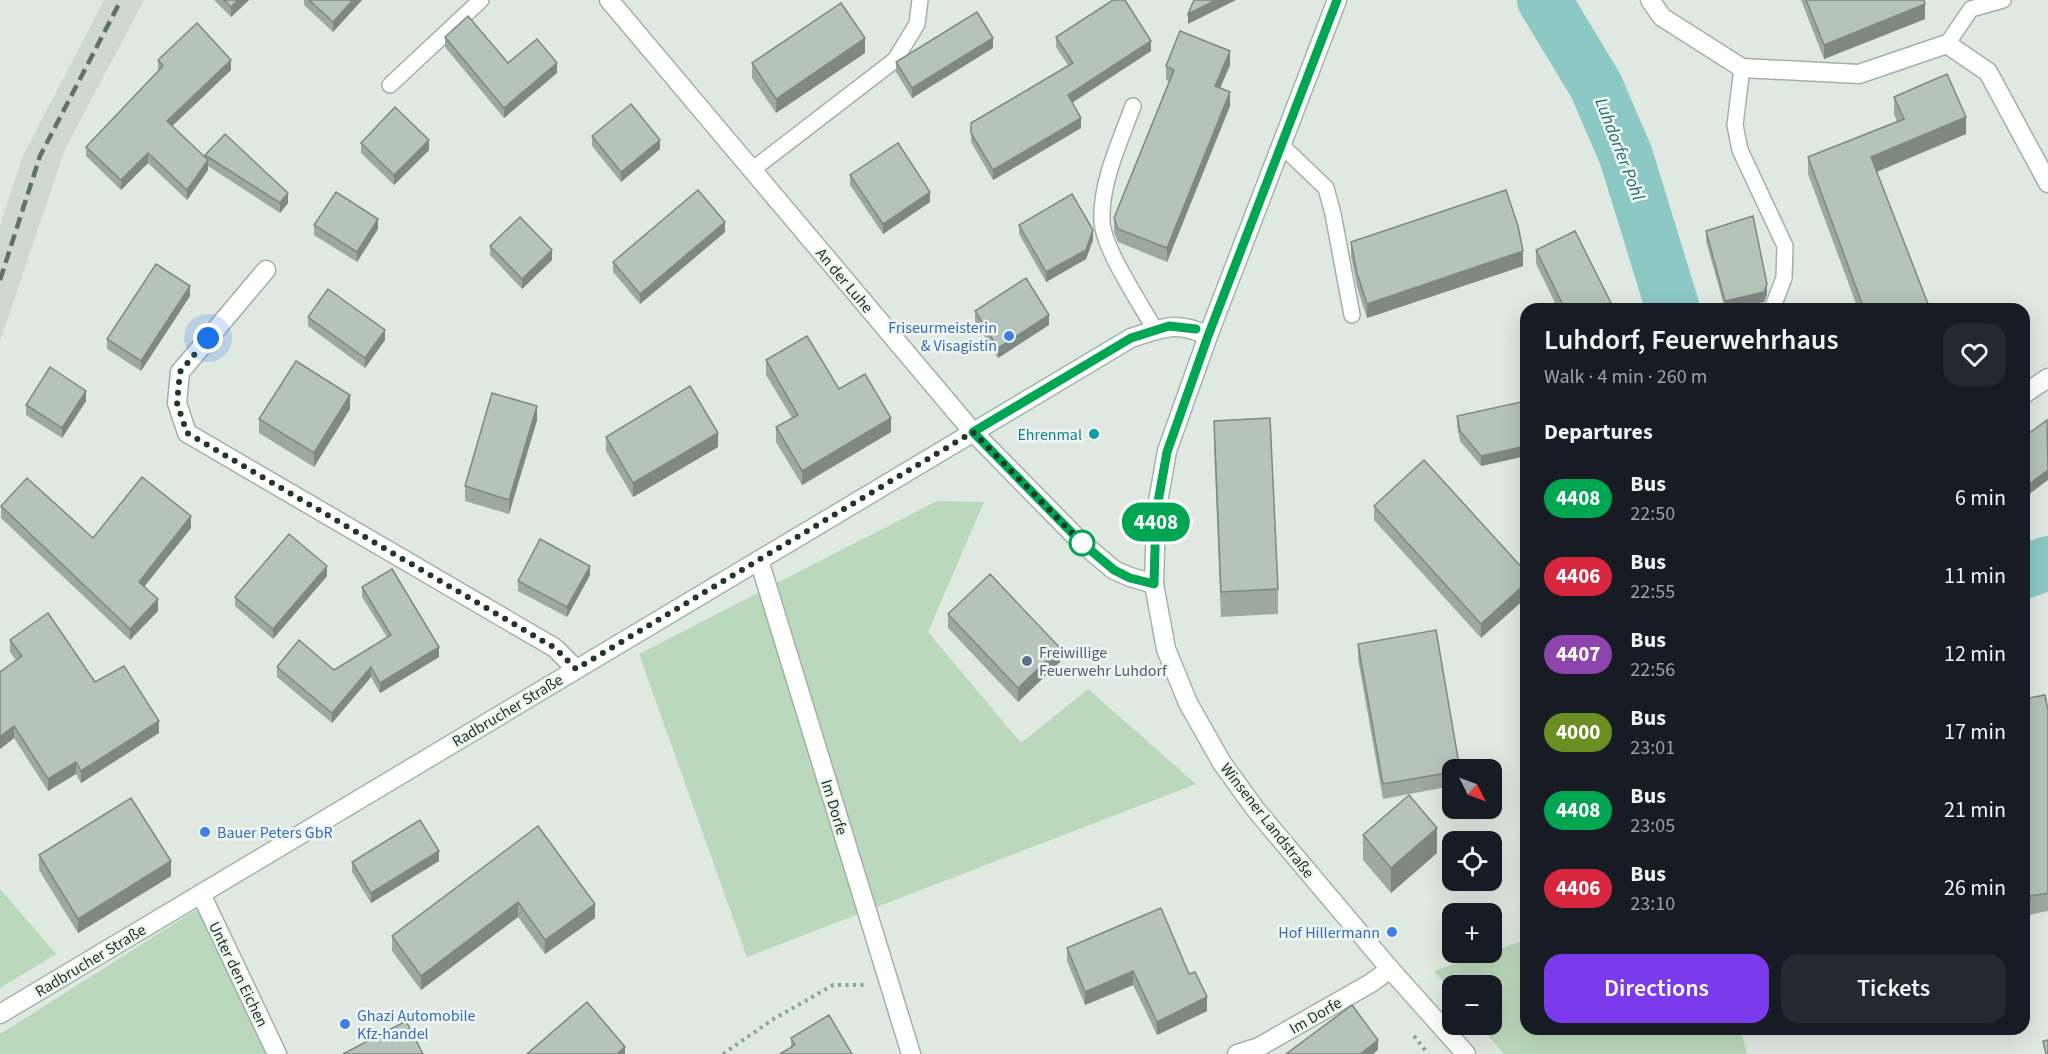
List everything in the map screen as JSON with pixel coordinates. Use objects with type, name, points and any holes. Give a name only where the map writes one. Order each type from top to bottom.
[{"type":"street","name":"An der Luhe","points":[[609,0],[973,432],[1090,550],[1114,570],[1130,578],[1154,584]]},
{"type":"street","name":"Winsener Landstraße","points":[[1337,0],[1208,336],[1167,452],[1156,513],[1154,584],[1166,649],[1188,704],[1222,764],[1256,810],[1390,969],[1466,1054]]},
{"type":"street","points":[[1650,0],[1662,17],[1742,68],[1859,74],[1947,44],[1988,72],[2048,183]]},
{"type":"street","points":[[266,270],[180,372],[177,403],[187,433],[555,648],[576,669]]},
{"type":"street","name":"Radbrucher Straße","points":[[0,1014],[1131,338],[1169,326],[1196,329],[1208,336]]},
{"type":"street","points":[[2030,390],[2048,378]]},
{"type":"street","name":"Im Dorfe","points":[[759,560],[910,1054]]},
{"type":"street","name":"Unter den Eichen","points":[[201,894],[277,1054]]},
{"type":"street","name":"Im Dorfe","points":[[1237,1054],[1259,1047],[1371,983],[1390,969]]},
{"type":"lane","points":[[390,86],[481,0]]},
{"type":"lane","points":[[753,170],[895,60],[917,24],[920,0]]},
{"type":"lane","points":[[1947,44],[1971,9],[2003,0]]},
{"type":"lane","points":[[1742,68],[1735,125],[1740,150],[1785,246],[1784,278],[1774,303]]},
{"type":"lane","points":[[1133,106],[1102,203],[1102,224],[1112,252],[1155,330]]},
{"type":"lane","points":[[1281,145],[1326,188],[1352,315]]},
{"type":"path","points":[[723,1054],[772,1020],[832,985],[890,985]]},
{"type":"shaded area","points":[[104,0],[144,0],[65,149],[0,341],[0,226],[22,158]]},
{"type":"green space","points":[[937,501],[984,502],[928,632],[1021,743],[1088,689],[1196,784],[747,957],[639,654]]},
{"type":"green space","points":[[0,889],[56,954],[0,988]]},
{"type":"green space","points":[[199,908],[268,1054],[0,1054],[0,1034]]},
{"type":"green space","points":[[1520,942],[1520,1035],[1742,1035],[1747,1054],[1504,1054],[1488,1035],[1502,1035],[1502,975],[1442,975],[1442,980],[1434,971],[1457,963],[1502,963],[1502,948]]},
{"type":"building","points":[[224,0],[238,0],[231,7]]},
{"type":"building","points":[[309,0],[353,0],[333,22]]},
{"type":"building","points":[[1113,0],[1125,0],[1151,41],[1068,95],[1081,118],[993,170],[971,133],[971,123],[1073,63],[1056,37]]},
{"type":"building","points":[[1194,0],[1216,0],[1188,14]]},
{"type":"building","points":[[1806,0],[1924,0],[1925,4],[1824,45]]},
{"type":"building","points":[[841,3],[865,38],[776,99],[752,63]]},
{"type":"building","points":[[977,12],[993,38],[912,88],[896,62]]},
{"type":"building","points":[[468,16],[508,63],[537,39],[557,63],[504,108],[445,37]]},
{"type":"building","points":[[197,23],[231,60],[167,121],[208,160],[187,190],[148,153],[121,180],[86,147],[163,66],[158,60]]},
{"type":"building","points":[[1180,31],[1230,51],[1215,86],[1230,92],[1167,248],[1118,229],[1114,218],[1174,70],[1166,66]]},
{"type":"building","points":[[1947,74],[1966,117],[1871,157],[1928,303],[1862,303],[1808,157],[1904,119],[1894,97]]},
{"type":"building","points":[[631,104],[660,140],[621,172],[592,136]]},
{"type":"building","points":[[395,107],[429,140],[394,175],[361,143]]},
{"type":"building","points":[[225,134],[288,193],[280,203],[205,155]]},
{"type":"building","points":[[898,143],[930,192],[883,224],[850,175]]},
{"type":"building","points":[[698,190],[725,222],[640,294],[613,262]]},
{"type":"building","points":[[1506,190],[1518,226],[1523,251],[1367,304],[1357,273],[1351,242]]},
{"type":"building","points":[[336,192],[378,219],[357,252],[314,225]]},
{"type":"building","points":[[1072,194],[1093,230],[1086,250],[1046,272],[1019,225]]},
{"type":"building","points":[[1753,216],[1767,284],[1764,292],[1725,301],[1706,231]]},
{"type":"building","points":[[520,217],[552,250],[522,279],[490,246]]},
{"type":"building","points":[[1575,231],[1611,303],[1562,303],[1536,250]]},
{"type":"building","points":[[156,264],[190,286],[141,361],[107,339]]},
{"type":"building","points":[[1026,278],[1049,315],[998,348],[975,311]]},
{"type":"building","points":[[328,289],[385,330],[365,358],[308,317]]},
{"type":"building","points":[[807,336],[839,389],[865,374],[891,418],[802,471],[776,427],[798,415],[766,360]]},
{"type":"building","points":[[296,361],[350,395],[314,453],[259,419]]},
{"type":"building","points":[[50,367],[86,391],[62,428],[26,405]]},
{"type":"building","points":[[690,386],[718,433],[633,483],[606,437]]},
{"type":"building","points":[[492,393],[537,406],[509,500],[465,486]]},
{"type":"building","points":[[1520,402],[1520,447],[1481,456],[1460,431],[1457,416]]},
{"type":"building","points":[[1270,418],[1278,589],[1221,592],[1214,421]]},
{"type":"building","points":[[2047,420],[2048,470],[2030,484],[2030,433]]},
{"type":"building","points":[[1424,460],[1520,565],[1520,588],[1481,624],[1374,506]]},
{"type":"building","points":[[142,477],[191,516],[139,582],[158,599],[130,629],[1,506],[27,478],[93,538]]},
{"type":"building","points":[[289,534],[327,566],[273,629],[235,597]]},
{"type":"building","points":[[540,539],[590,566],[567,607],[518,581]]},
{"type":"building","points":[[392,569],[439,647],[380,683],[371,667],[332,713],[277,667],[299,640],[334,670],[391,635],[362,587]]},
{"type":"building","points":[[990,574],[1060,648],[1018,688],[948,614]]},
{"type":"building","points":[[48,613],[95,682],[124,666],[159,721],[81,771],[76,762],[48,779],[14,726],[0,737],[0,672],[22,656],[10,640]]},
{"type":"building","points":[[1436,630],[1458,759],[1442,759],[1442,774],[1383,784],[1358,644]]},
{"type":"building","points":[[2045,695],[2048,710],[2048,893],[2030,896],[2030,698]]},
{"type":"building","points":[[1409,795],[1437,828],[1391,868],[1363,835]]},
{"type":"building","points":[[131,798],[171,861],[78,919],[39,855]]},
{"type":"building","points":[[420,820],[439,851],[371,893],[352,862]]},
{"type":"building","points":[[538,826],[595,904],[545,940],[518,902],[421,976],[392,936]]},
{"type":"building","points":[[1161,908],[1189,974],[1195,972],[1207,997],[1157,1022],[1133,971],[1085,992],[1067,948]]},
{"type":"building","points":[[587,1002],[625,1047],[617,1054],[527,1054]]},
{"type":"building","points":[[1352,1005],[1378,1040],[1360,1054],[1286,1054]]},
{"type":"building","points":[[829,1015],[852,1054],[780,1054],[795,1045],[791,1038]]},
{"type":"building","points":[[406,1021],[423,1054],[343,1054]]},
{"type":"building","points":[[2048,1040],[2048,1054],[2046,1054],[2043,1041]]},
{"type":"waterway","name":"Luhdorfer Pohl","points":[[1544,0],[1596,86],[1626,156],[1671,303]]},
{"type":"waterway","name":"Luhdorfer Pohl","points":[[2030,570],[2048,563]]},
{"type":"railway","points":[[0,280],[40,156],[121,0]]},
{"type":"bus line","name":"4408","points":[[1196,329],[1169,326],[1131,338],[973,432],[1082,543],[1114,570],[1130,578],[1154,584],[1156,513],[1167,452],[1208,336],[1337,0]]},
{"type":"place","name":"Friseurmeisterin & Visagistin","points":[[1009,336]]},
{"type":"place","name":"Ehrenmal","points":[[1094,434]]},
{"type":"place","name":"Freiwillige Feuerwehr Luhdorf","points":[[1027,661]]},
{"type":"place","name":"Bauer Peters GbR","points":[[205,832]]},
{"type":"place","name":"Hof Hillermann","points":[[1392,932]]},
{"type":"place","name":"Ghazi Automobile Kfz-handel","points":[[345,1024]]},
{"type":"route","points":[[208,338],[180,372],[177,403],[187,433],[555,648],[576,669],[973,432],[1082,543]]}]
